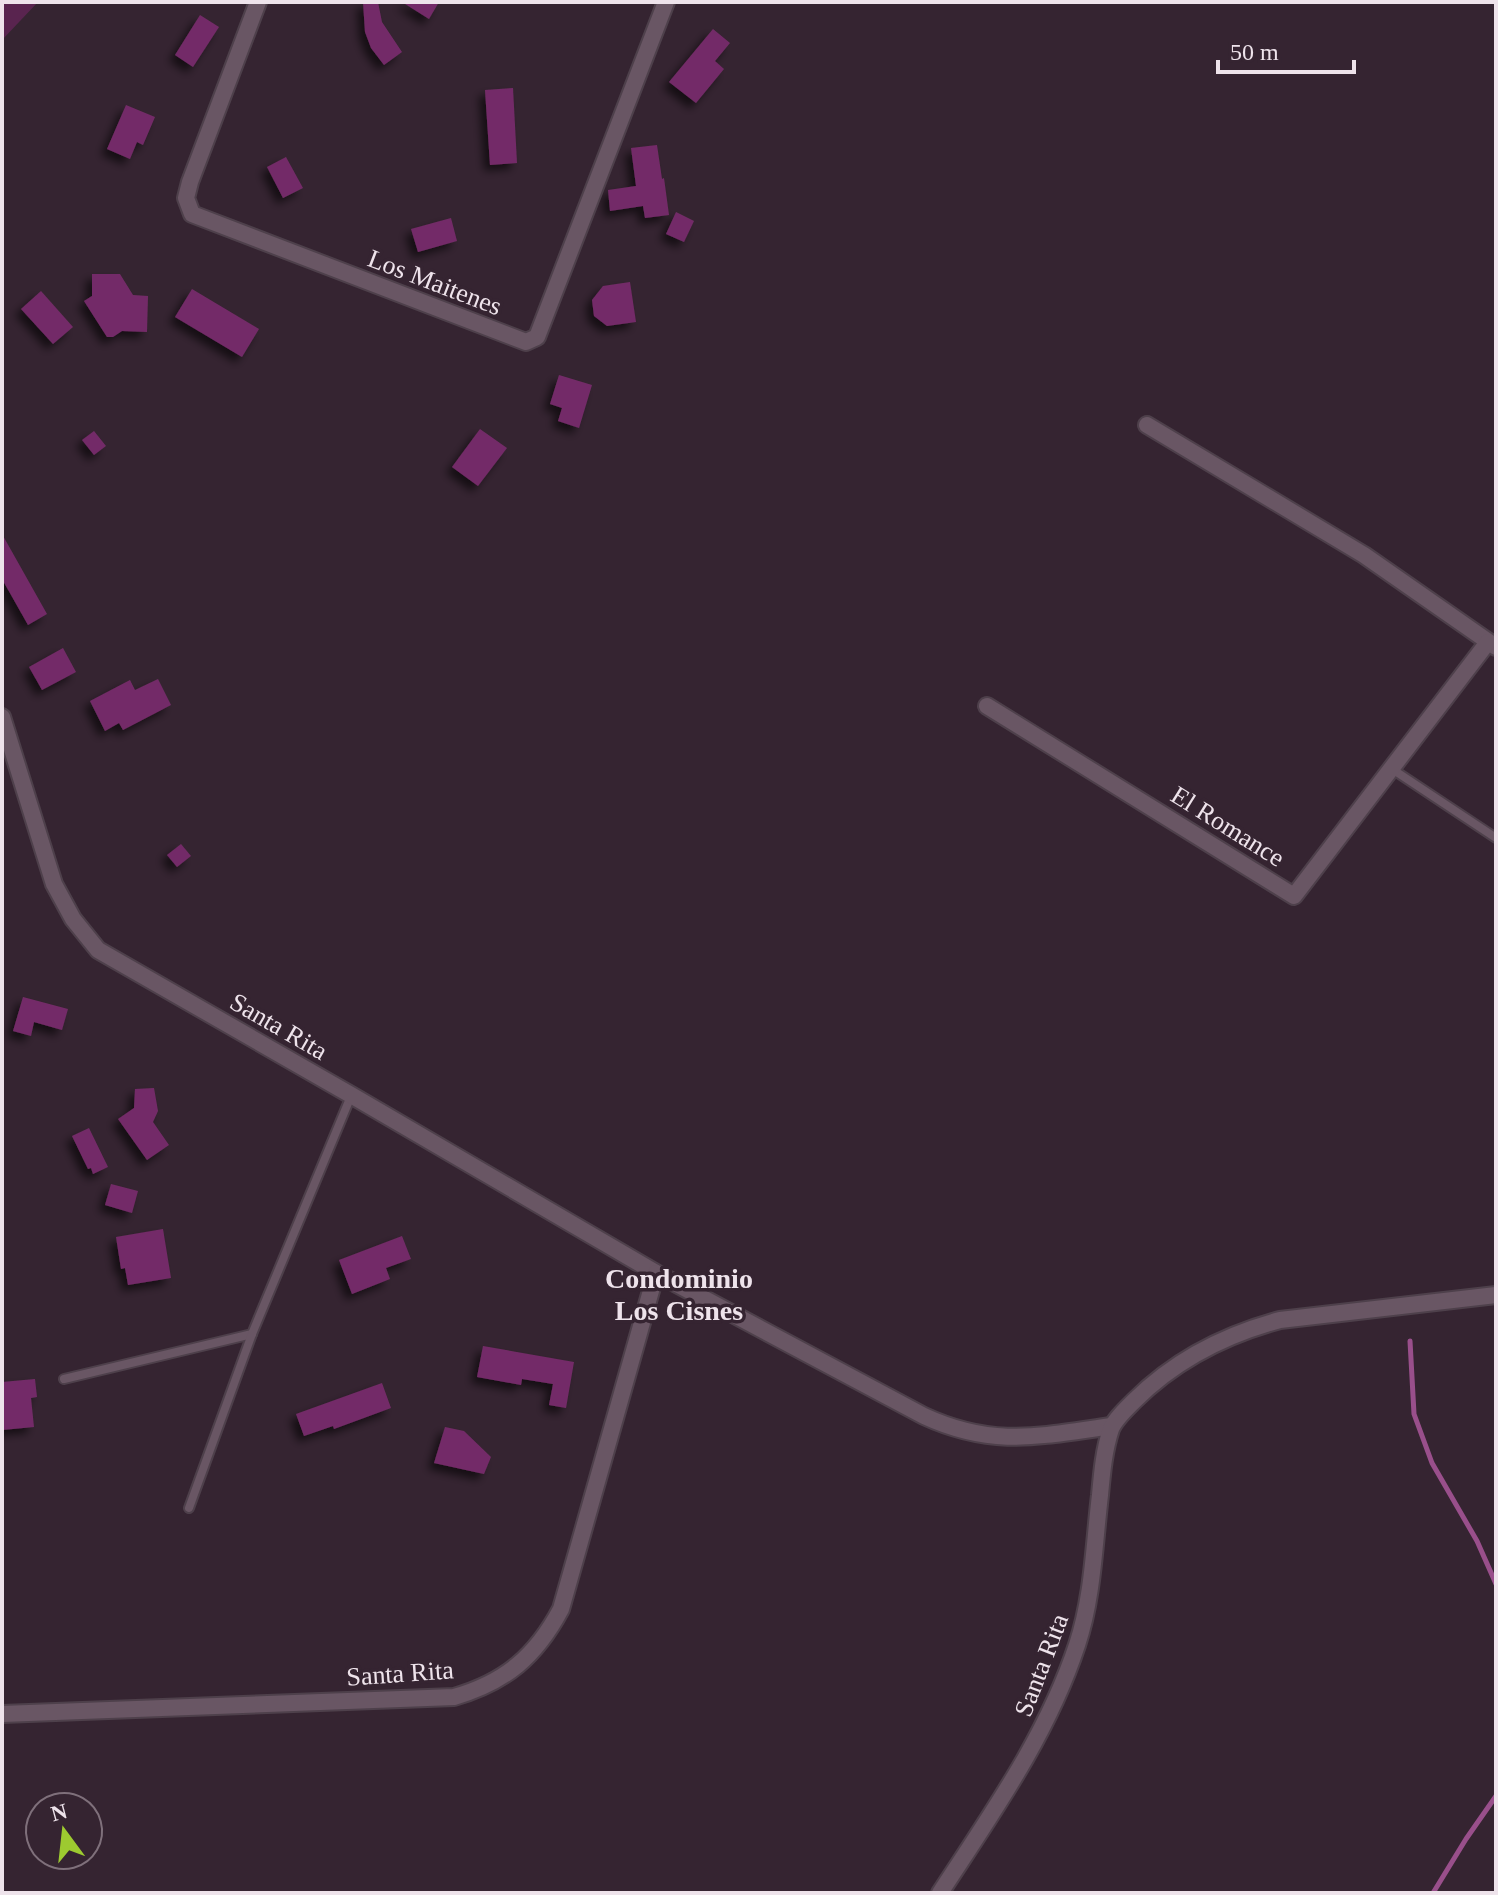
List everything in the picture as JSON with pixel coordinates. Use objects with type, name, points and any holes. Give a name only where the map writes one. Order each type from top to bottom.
[{"type":"street","name":"Los Maitenes","points":[[258,2],[190,182],[186,198],[192,214],[526,342],[537,337],[666,2]]},
{"type":"street","name":"El Romance","points":[[987,706],[1294,896],[1391,768],[1492,645],[1364,555],[1147,425]]},
{"type":"street","name":"Santa Rita","points":[[2,717],[54,884],[73,919],[98,950],[656,1273],[924,1416],[977,1434],[1019,1438],[1112,1426]]},
{"type":"street","name":"Santa Rita","points":[[2,1714],[454,1697],[486,1686],[508,1673],[541,1642],[561,1609],[656,1273]]},
{"type":"street","name":"Santa Rita","points":[[940,1893],[1025,1761],[1067,1674],[1087,1611],[1102,1469],[1112,1426],[1145,1390],[1183,1360],[1218,1341],[1280,1320],[1496,1295]]},
{"type":"lane","points":[[1391,768],[1496,838]]},
{"type":"lane","points":[[189,1508],[252,1334],[351,1095]]},
{"type":"lane","points":[[64,1379],[252,1334]]},
{"type":"shaded area","points":[[2,2],[38,2],[2,40]]},
{"type":"building","points":[[363,2],[378,2],[382,22],[402,52],[384,65],[371,48],[365,32]]},
{"type":"building","points":[[402,2],[439,2],[429,19]]},
{"type":"building","points":[[200,15],[219,27],[193,67],[175,55]]},
{"type":"building","points":[[713,29],[730,43],[715,61],[724,69],[696,103],[669,82]]},
{"type":"building","points":[[513,88],[517,163],[490,165],[485,90]]},
{"type":"building","points":[[126,105],[155,117],[143,145],[137,142],[130,159],[107,149]]},
{"type":"building","points":[[657,145],[669,215],[645,218],[643,206],[610,211],[608,190],[636,186],[631,148]]},
{"type":"building","points":[[286,157],[303,188],[283,198],[267,167]]},
{"type":"building","points":[[676,212],[694,221],[684,242],[666,234]]},
{"type":"building","points":[[451,218],[457,241],[418,252],[411,229]]},
{"type":"building","points":[[92,274],[120,274],[133,295],[148,296],[147,332],[122,331],[107,337],[84,301],[92,296]]},
{"type":"building","points":[[630,282],[636,322],[607,326],[594,316],[592,300],[603,286]]},
{"type":"building","points":[[192,289],[259,329],[242,357],[175,317]]},
{"type":"building","points":[[41,291],[73,327],[53,344],[21,309]]},
{"type":"building","points":[[559,375],[592,385],[579,428],[558,421],[562,408],[550,404]]},
{"type":"building","points":[[480,429],[507,448],[478,486],[452,467]]},
{"type":"building","points":[[94,431],[106,446],[94,455],[82,440]]},
{"type":"building","points":[[2,534],[47,614],[28,625],[2,579]]},
{"type":"building","points":[[63,648],[76,672],[42,690],[29,667]]},
{"type":"building","points":[[158,679],[171,705],[123,730],[119,723],[105,731],[90,701],[130,680],[135,690]]},
{"type":"building","points":[[181,844],[191,856],[177,867],[167,855]]},
{"type":"building","points":[[23,997],[68,1009],[62,1030],[34,1022],[31,1036],[13,1031]]},
{"type":"building","points":[[154,1088],[158,1111],[153,1122],[169,1145],[147,1160],[118,1119],[134,1108],[135,1089]]},
{"type":"building","points":[[89,1128],[108,1167],[93,1174],[72,1136]]},
{"type":"building","points":[[111,1184],[138,1191],[132,1213],[105,1205]]},
{"type":"building","points":[[163,1229],[171,1278],[128,1285],[125,1268],[121,1269],[116,1237]]},
{"type":"building","points":[[402,1236],[411,1259],[386,1268],[390,1279],[352,1294],[339,1260]]},
{"type":"building","points":[[483,1346],[574,1362],[566,1408],[549,1405],[553,1384],[522,1379],[521,1385],[477,1377]]},
{"type":"building","points":[[35,1379],[37,1397],[31,1398],[34,1427],[2,1430],[2,1382]]},
{"type":"building","points":[[382,1383],[391,1408],[334,1429],[333,1426],[304,1436],[296,1414]]},
{"type":"building","points":[[445,1427],[464,1431],[491,1457],[484,1474],[434,1463]]},
{"type":"waterway","points":[[1410,1341],[1414,1414],[1432,1463],[1477,1541],[1496,1584]]},
{"type":"waterway","points":[[1433,1893],[1496,1796]]},
{"type":"district","name":"Condominio Los Cisnes","points":[[679,1294]]}]
